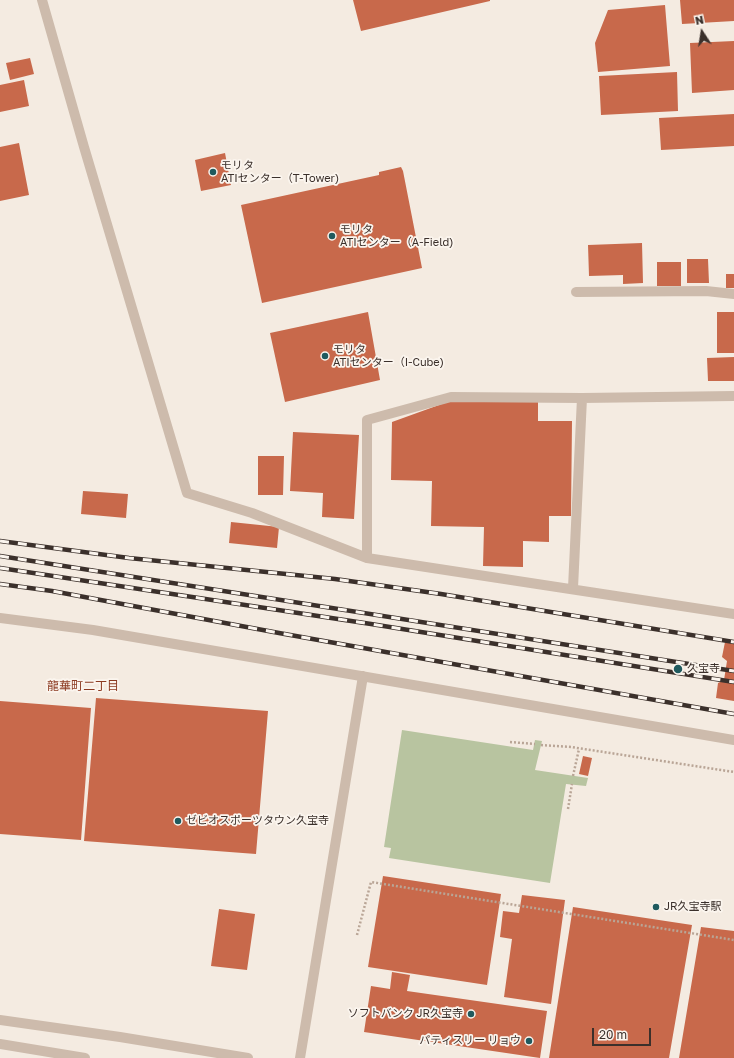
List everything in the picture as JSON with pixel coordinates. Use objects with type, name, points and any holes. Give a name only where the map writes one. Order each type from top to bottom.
[{"type":"street","points":[[42,0],[88,162],[187,493],[259,516],[367,558],[573,588],[734,614]]},
{"type":"street","points":[[576,292],[706,291],[734,294]]},
{"type":"street","points":[[367,558],[366,420],[451,396],[582,398],[734,396]]},
{"type":"street","points":[[573,588],[582,398]]},
{"type":"street","points":[[0,618],[93,630],[734,740]]},
{"type":"street","points":[[300,1058],[363,676]]},
{"type":"street","points":[[0,1020],[248,1058]]},
{"type":"street","points":[[0,1044],[85,1058]]},
{"type":"path","points":[[510,742],[535,744]]},
{"type":"path","points":[[540,745],[571,747],[734,772]]},
{"type":"path","points":[[573,776],[579,749]]},
{"type":"path","points":[[568,809],[572,784]]},
{"type":"path","points":[[357,935],[371,882],[734,940]]},
{"type":"green space","points":[[402,730],[533,750],[535,740],[542,741],[535,770],[588,778],[586,786],[566,784],[550,883],[389,858],[391,848],[384,847]]},
{"type":"building","points":[[353,0],[490,0],[490,1],[361,31]]},
{"type":"building","points":[[680,0],[734,0],[734,21],[682,24]]},
{"type":"building","points":[[665,5],[670,66],[598,72],[595,43],[608,10]]},
{"type":"building","points":[[734,41],[734,90],[692,93],[690,43]]},
{"type":"building","points":[[30,58],[34,74],[10,80],[6,63]]},
{"type":"building","points":[[677,72],[678,111],[601,115],[599,76]]},
{"type":"building","points":[[24,80],[29,106],[0,112],[0,85]]},
{"type":"building","points":[[734,114],[734,146],[661,150],[659,118]]},
{"type":"building","points":[[19,143],[29,195],[0,201],[0,147]]},
{"type":"building","name":"モリタ ATIセンター（T-Tower)","points":[[225,153],[231,185],[201,191],[195,160]]},
{"type":"building","name":"モリタ ATIセンター（A-Field)","points":[[401,167],[422,268],[262,303],[241,205],[379,175],[379,172]]},
{"type":"building","points":[[642,243],[643,283],[623,284],[623,275],[589,276],[588,245]]},
{"type":"building","points":[[687,259],[708,259],[709,283],[687,283]]},
{"type":"building","points":[[657,262],[681,262],[681,286],[657,286]]},
{"type":"building","points":[[726,274],[734,274],[734,288],[726,288]]},
{"type":"building","name":"モリタ ATIセンター（I-Cube)","points":[[368,312],[380,380],[285,402],[270,333]]},
{"type":"building","points":[[717,312],[734,312],[734,353],[717,353]]},
{"type":"building","points":[[734,357],[734,381],[708,381],[707,358]]},
{"type":"building","points":[[450,401],[538,402],[538,421],[572,421],[571,516],[549,516],[549,542],[523,541],[523,567],[483,566],[484,527],[431,526],[432,481],[391,480],[392,422]]},
{"type":"building","points":[[293,432],[359,435],[354,519],[322,517],[323,493],[290,491]]},
{"type":"building","points":[[258,456],[284,456],[283,495],[258,495]]},
{"type":"building","points":[[83,491],[128,494],[126,518],[81,514]]},
{"type":"building","points":[[231,522],[279,527],[277,548],[229,543]]},
{"type":"building","points":[[725,642],[734,644],[734,701],[716,698],[718,683],[724,680],[727,661],[722,657]]},
{"type":"building","points":[[96,698],[268,711],[256,854],[84,841]]},
{"type":"building","points":[[0,701],[91,708],[81,840],[0,834]]},
{"type":"building","points":[[583,756],[592,758],[588,776],[579,774]]},
{"type":"building","points":[[383,876],[501,894],[487,985],[368,967]]},
{"type":"building","points":[[522,895],[565,900],[551,1004],[504,997],[512,939],[500,937],[503,911],[519,913]]},
{"type":"building","points":[[573,907],[692,925],[669,1058],[549,1058]]},
{"type":"building","points":[[219,909],[255,914],[247,970],[211,966]]},
{"type":"building","points":[[701,927],[734,931],[734,1058],[679,1058]]},
{"type":"building","points":[[392,972],[410,975],[407,991],[547,1011],[540,1058],[364,1032],[371,986],[390,989]]},
{"type":"railway","points":[[0,541],[129,558],[335,579],[441,594],[734,642]]},
{"type":"railway","points":[[0,556],[734,671]]},
{"type":"railway","points":[[0,568],[371,624],[734,682]]},
{"type":"railway","points":[[0,584],[52,591],[734,714]]},
{"type":"place","name":"モリタ ATIセンター（T-Tower)","points":[[213,172]]},
{"type":"place","name":"モリタ ATIセンター（A-Field)","points":[[332,236]]},
{"type":"place","name":"モリタ ATIセンター（I-Cube)","points":[[325,356]]},
{"type":"place","name":"久宝寺","points":[[678,669]]},
{"type":"place","name":"ゼビオスポーツタウン久宝寺","points":[[178,821]]},
{"type":"place","name":"JR久宝寺駅","points":[[656,907]]},
{"type":"place","name":"ソフトバンク JR久宝寺","points":[[471,1014]]},
{"type":"place","name":"パティスリー リョウ","points":[[529,1041]]},
{"type":"district","name":"龍華町二丁目","points":[[83,686]]}]
